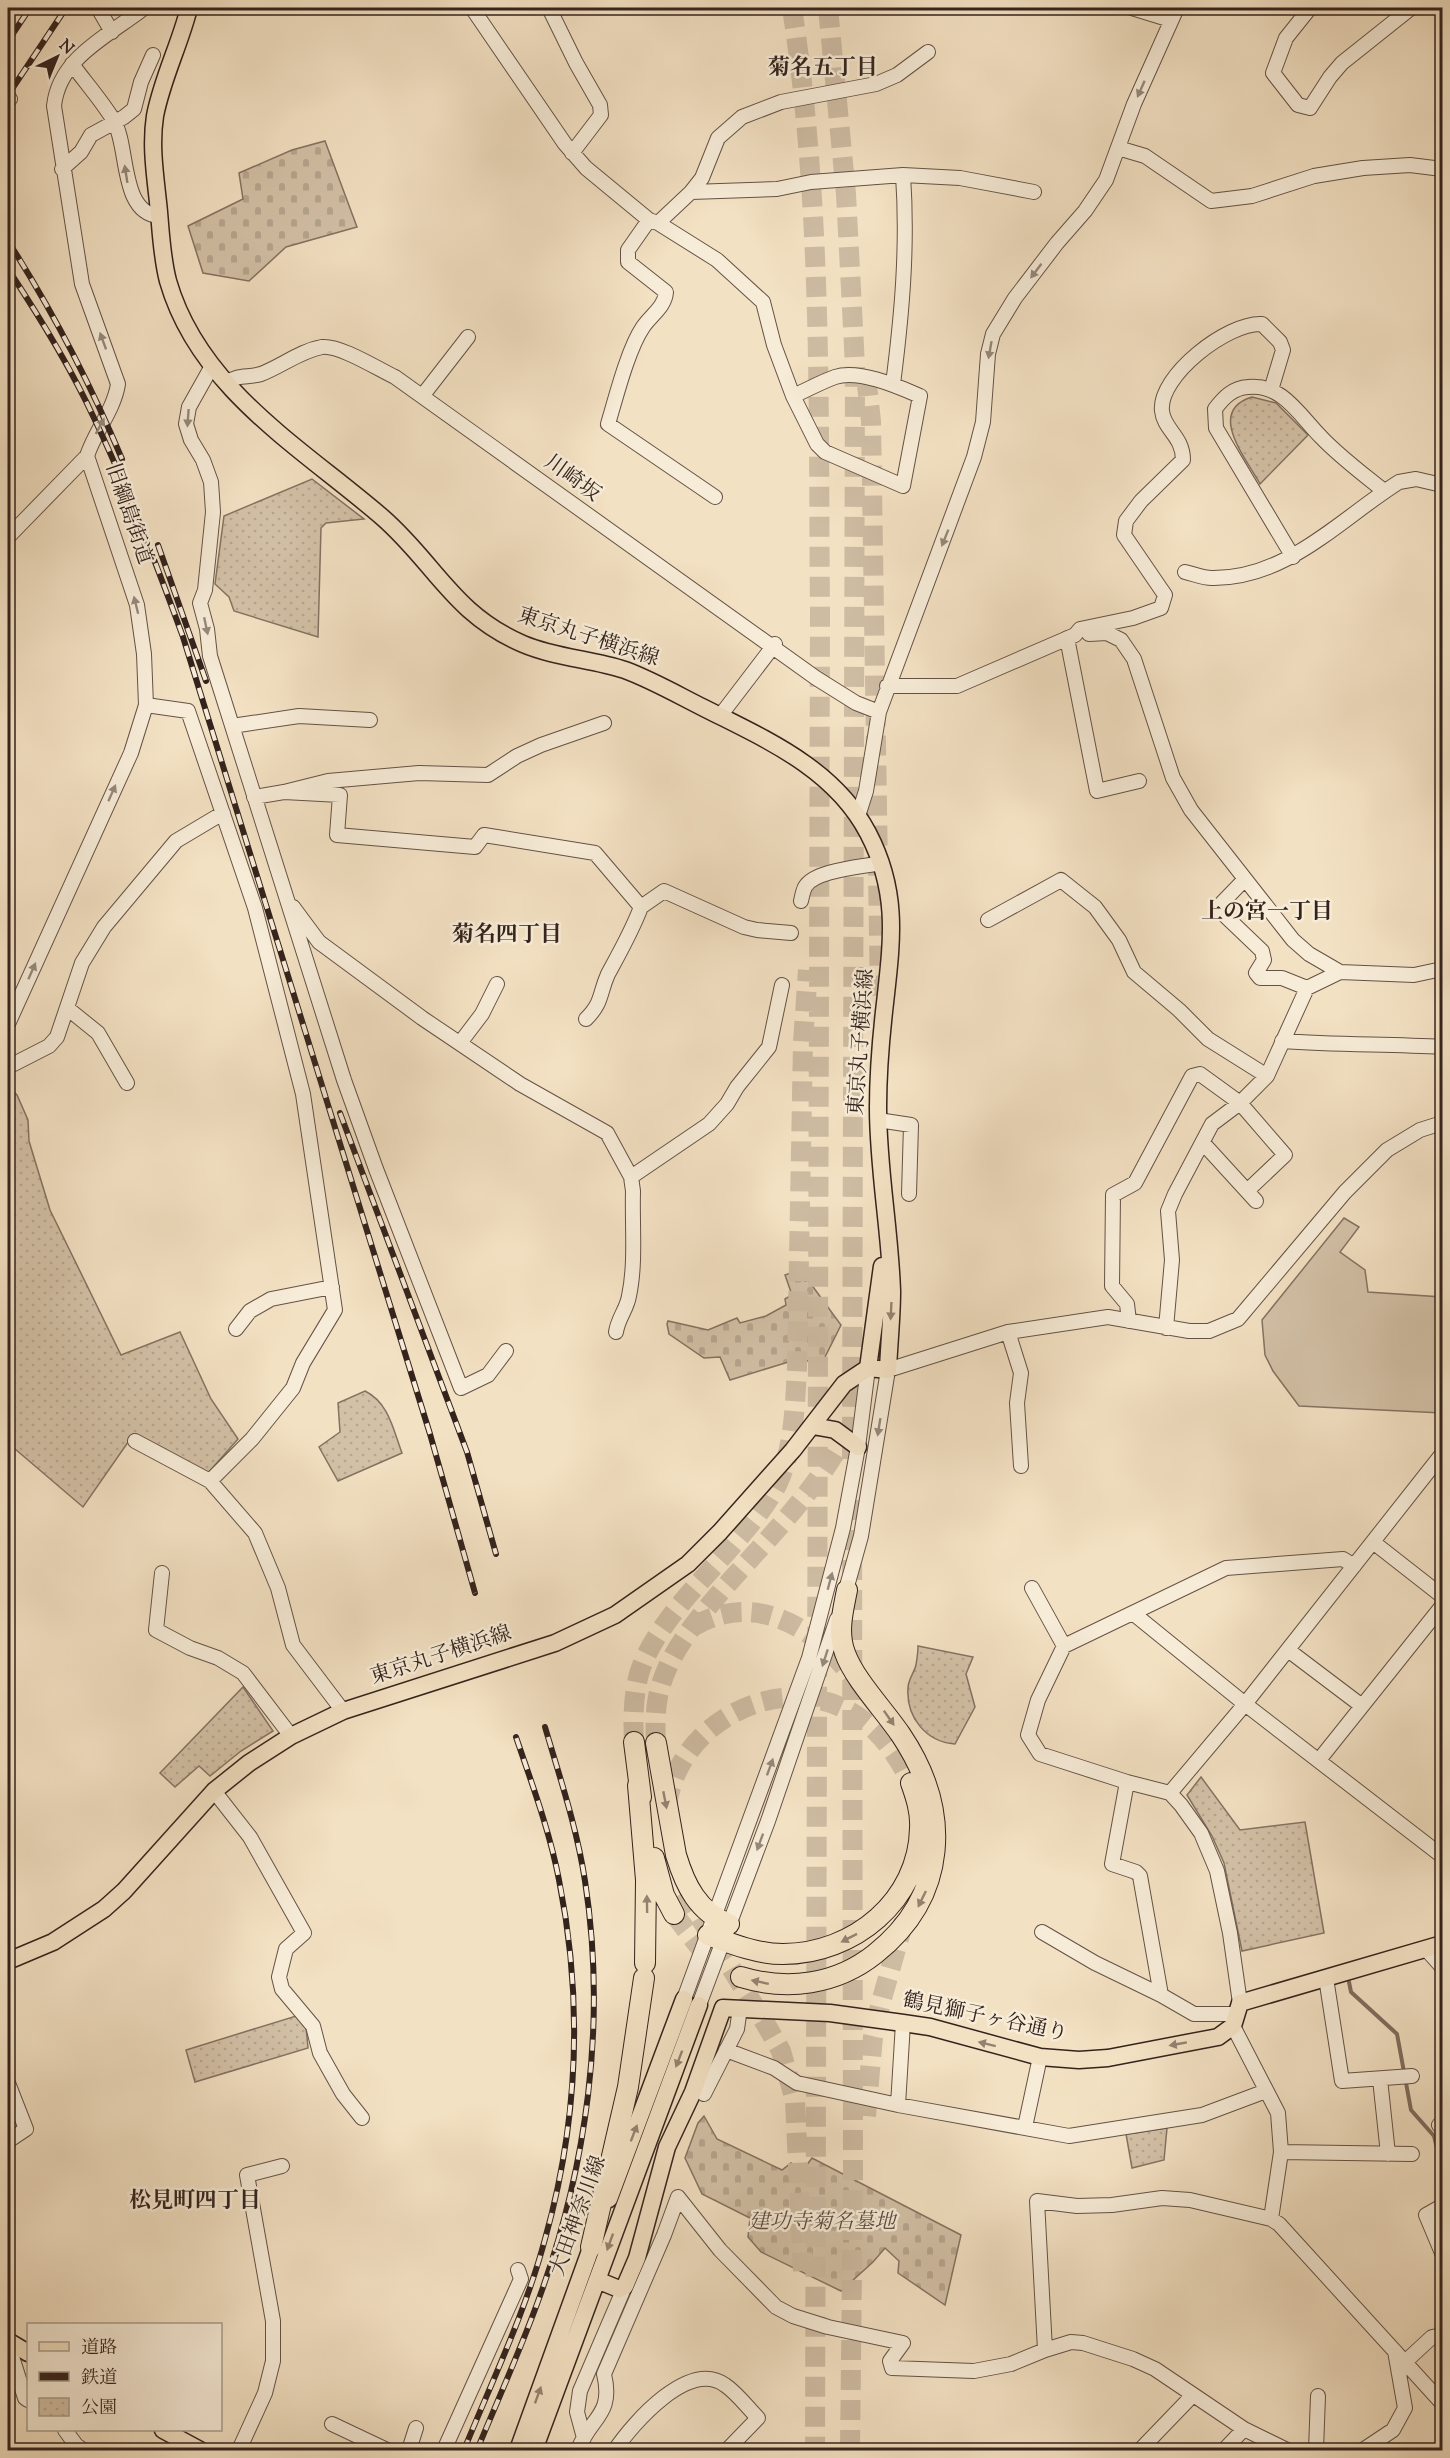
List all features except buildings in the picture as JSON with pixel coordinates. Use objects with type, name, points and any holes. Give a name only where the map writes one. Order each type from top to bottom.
[{"type":"highway","points":[[741,1977],[776,1985],[794,1985],[850,1970],[870,1958],[900,1932],[915,1913],[926,1893],[932,1872],[936,1828],[925,1781],[903,1739],[856,1674],[844,1652],[840,1622],[847,1590]]},
{"type":"highway","points":[[591,2247],[630,2077],[645,1971],[646,1880],[634,1742]]},
{"type":"highway","points":[[656,1743],[660,1775],[681,1872],[695,1898],[719,1929],[762,1952],[802,1953],[845,1941],[865,1929],[895,1900],[914,1865],[919,1845],[918,1804],[911,1783]]},
{"type":"highway","points":[[638,1785],[657,1873],[664,1895],[674,1914]]},
{"type":"main road","name":"東京丸子横浜線","points":[[189,8],[160,95],[155,120],[153,156],[161,244],[170,286],[192,335],[226,383],[256,413],[395,529],[455,598],[491,627],[541,651],[607,664],[632,673],[770,741],[808,765],[836,789],[858,816],[881,863],[890,896],[892,927],[884,1008],[878,1120],[892,1292],[888,1370]]},
{"type":"main road","name":"東京丸子横浜線","points":[[8,1961],[53,1942],[104,1909],[124,1891],[214,1791],[249,1762],[291,1736],[343,1711],[555,1643],[615,1615],[691,1561],[761,1488],[813,1426],[844,1384],[868,1368],[886,1232]]},
{"type":"main road","points":[[868,1368],[888,1370]]},
{"type":"main road","points":[[813,1426],[835,1430],[858,1447]]},
{"type":"main road","name":"鶴見獅子ヶ谷通り","points":[[740,2008],[830,2013],[930,2027],[1040,2057],[1078,2060],[1108,2058],[1218,2037],[1236,2014],[1326,1978],[1434,1947]]},
{"type":"main road","name":"大田神奈川線","points":[[518,2451],[591,2247],[692,2002]]},
{"type":"main road","name":"大田神奈川線","points":[[534,2451],[597,2280],[692,2002]]},
{"type":"main road","points":[[625,2286],[637,2258],[668,2147],[693,2092],[723,2008],[740,2008]]},
{"type":"main road","name":"大田神奈川線","points":[[597,2280],[619,2289],[625,2286]]},
{"type":"main road","points":[[8,2343],[27,2352]]},
{"type":"main road","points":[[165,2431],[200,2451]]},
{"type":"street","points":[[98,8],[112,32]]},
{"type":"street","name":"旧綱島街道","points":[[8,1024],[131,753],[146,705],[144,654],[137,605],[87,456],[91,443],[116,396],[118,384],[82,284],[62,169],[49,117],[60,82],[72,64],[144,8]]},
{"type":"street","points":[[472,8],[572,153],[586,168],[653,222],[717,260],[763,302],[774,345],[793,396],[817,444],[825,452],[903,486],[920,396],[893,384],[861,377],[837,376],[793,396]]},
{"type":"street","points":[[549,8],[600,105],[601,115],[572,153]]},
{"type":"street","points":[[858,816],[866,790],[879,712],[974,457],[983,422],[988,354],[993,334],[1015,298],[1101,188],[1134,104],[1174,14],[1132,8]]},
{"type":"street","points":[[1310,8],[1286,38],[1273,74],[1298,105],[1310,108],[1342,63],[1411,8]]},
{"type":"street","points":[[715,496],[608,424],[624,371],[642,328],[665,301],[666,292],[628,262],[628,250],[653,222],[691,192],[702,178],[718,138],[742,117],[781,102],[876,84],[897,75],[928,51]]},
{"type":"street","points":[[62,169],[81,152],[91,135],[134,109],[141,82],[153,55]]},
{"type":"street","points":[[72,64],[114,122],[122,146],[128,186],[143,211],[159,216]]},
{"type":"street","points":[[1118,148],[1145,156],[1210,201],[1252,196],[1314,176],[1363,168],[1410,165],[1443,169]]},
{"type":"street","points":[[691,192],[777,189],[811,182],[903,175],[960,178],[1034,192]]},
{"type":"street","points":[[893,384],[903,303],[906,218],[903,175]]},
{"type":"street","points":[[888,686],[957,686],[1071,636],[1080,629],[1133,618],[1161,608],[1165,595],[1124,535],[1126,521],[1141,501],[1183,460],[1183,448],[1164,419],[1161,410],[1163,398],[1176,378],[1200,350],[1223,334],[1254,324],[1262,324],[1280,342],[1283,350],[1271,390]]},
{"type":"street","points":[[423,395],[468,337]]},
{"type":"street","name":"川崎坂","points":[[226,383],[235,376],[260,374],[306,352],[324,347],[340,351],[395,377],[614,535],[856,703],[879,712]]},
{"type":"street","points":[[212,366],[189,407],[186,424],[211,482],[213,512],[205,590],[200,603],[207,629],[210,656],[344,1080],[461,1388],[488,1375],[507,1351]]},
{"type":"street","points":[[1293,557],[1219,436],[1214,418],[1215,409],[1235,389],[1258,386],[1283,397],[1321,437],[1384,491]]},
{"type":"street","points":[[8,537],[87,456]]},
{"type":"street","points":[[1185,572],[1211,578],[1255,573],[1293,557],[1384,491],[1407,479],[1443,485]]},
{"type":"street","points":[[1071,636],[1107,633],[1121,640],[1134,659],[1173,778],[1191,810],[1293,940],[1309,954],[1340,972],[1414,975],[1443,969]]},
{"type":"street","points":[[1071,636],[1097,791],[1139,781]]},
{"type":"street","points":[[720,716],[775,646]]},
{"type":"street","points":[[146,705],[188,711],[255,908],[303,1094],[335,1310],[303,1363],[293,1388],[252,1439],[210,1481]]},
{"type":"street","points":[[232,726],[299,716],[370,720]]},
{"type":"street","points":[[254,797],[328,781],[419,773],[488,775],[525,752],[604,723]]},
{"type":"street","points":[[284,792],[295,795],[340,795],[337,835],[475,847],[484,835],[595,853],[641,907]]},
{"type":"street","points":[[8,1067],[49,1046],[57,1037],[82,963],[104,927],[176,841],[223,813]]},
{"type":"street","points":[[801,901],[810,881],[821,875],[881,863]]},
{"type":"street","points":[[1245,879],[1217,908],[1262,951],[1263,960],[1256,973],[1260,978],[1282,978],[1307,988]]},
{"type":"street","points":[[988,920],[1061,880],[1095,907],[1119,940],[1134,972],[1179,1010],[1208,1039],[1266,1076]]},
{"type":"street","points":[[586,1019],[598,1008],[607,976],[621,952],[641,907],[664,891],[744,927],[791,933]]},
{"type":"street","points":[[286,898],[319,942],[520,1084],[607,1133],[631,1178],[631,1283],[629,1300],[618,1320],[616,1332]]},
{"type":"street","points":[[1166,1328],[1172,1260],[1168,1211],[1175,1194],[1212,1124],[1240,1103],[1266,1076],[1307,988],[1340,972]]},
{"type":"street","points":[[460,1043],[482,1014],[497,984]]},
{"type":"street","points":[[631,1178],[709,1124],[727,1104],[737,1087],[769,1047],[782,985]]},
{"type":"street","points":[[67,1008],[98,1033],[127,1083]]},
{"type":"street","points":[[1282,1041],[1352,1046],[1443,1047]]},
{"type":"street","points":[[1129,1321],[1127,1304],[1112,1286],[1113,1195],[1135,1183],[1192,1076],[1200,1074],[1240,1103],[1285,1155],[1251,1196],[1203,1143]]},
{"type":"street","points":[[878,1120],[911,1125],[909,1194]]},
{"type":"street","points":[[692,2002],[807,1710],[847,1590],[861,1536],[888,1370],[1008,1332],[1108,1317],[1166,1328],[1209,1331],[1238,1319],[1346,1192],[1387,1150],[1420,1130],[1443,1124]]},
{"type":"street","points":[[236,1329],[250,1311],[270,1299],[332,1287]]},
{"type":"street","points":[[1008,1332],[1021,1373],[1017,1402],[1021,1466]]},
{"type":"street","points":[[719,1929],[809,1658],[840,1538],[858,1447],[868,1368]]},
{"type":"street","points":[[135,1441],[210,1481],[255,1533],[278,1588],[293,1645],[343,1711]]},
{"type":"street","points":[[1170,1793],[1245,1704],[1443,1454]]},
{"type":"street","points":[[1373,1542],[1443,1596]]},
{"type":"street","points":[[1272,2219],[1281,2152],[1278,2113],[1266,2091],[1236,2014],[1230,1933],[1211,1854],[1201,1833],[1170,1793],[1127,1782],[1040,1754],[1028,1735],[1038,1700],[1064,1646],[1226,1568],[1343,1559],[1354,1566]]},
{"type":"street","points":[[162,1573],[156,1630],[190,1648],[218,1658],[243,1673],[291,1736]]},
{"type":"street","points":[[1032,1588],[1064,1646]]},
{"type":"street","points":[[1319,1760],[1443,1606]]},
{"type":"street","points":[[1134,1614],[1245,1704],[1443,1856]]},
{"type":"street","points":[[1288,1650],[1362,1706]]},
{"type":"street","points":[[1127,1782],[1112,1864],[1136,1872],[1140,1876],[1161,1995]]},
{"type":"street","points":[[214,1791],[250,1837],[304,1933],[286,1949],[279,1977],[282,1989],[313,2026],[320,2053],[343,2094],[362,2118]]},
{"type":"street","points":[[1042,1932],[1095,1963],[1194,2014],[1236,2014]]},
{"type":"street","points":[[1434,1947],[1443,1967]]},
{"type":"street","points":[[1326,1978],[1342,2081],[1412,2076]]},
{"type":"street","points":[[704,2094],[737,2029],[740,2008]]},
{"type":"street","points":[[898,2105],[903,2023]]},
{"type":"street","points":[[726,2050],[774,2068],[797,2083],[898,2105],[1069,2136],[1202,2115],[1266,2091]]},
{"type":"street","points":[[1024,2127],[1040,2057]]},
{"type":"street","points":[[1380,2079],[1388,2154]]},
{"type":"street","points":[[8,2083],[26,2129],[8,2141]]},
{"type":"street","points":[[1281,2152],[1412,2154]]},
{"type":"street","points":[[239,2451],[265,2393],[273,2361],[273,2321],[247,2175],[282,2166]]},
{"type":"street","points":[[581,2444],[605,2407],[608,2392],[604,2374],[678,2197],[720,2250],[776,2307],[793,2316],[828,2327],[903,2343],[890,2361],[892,2368],[974,2371],[1011,2364],[1071,2342],[1083,2343],[1133,2359],[1155,2369],[1244,2429],[1287,2451]]},
{"type":"street","points":[[1045,2350],[1037,2201],[1077,2206],[1112,2205],[1162,2198],[1190,2200],[1272,2219],[1279,2224],[1443,2403]]},
{"type":"street","points":[[1443,2206],[1426,2215],[1443,2253]]},
{"type":"street","points":[[444,2451],[521,2279],[518,2270]]},
{"type":"street","points":[[581,2444],[577,2412],[580,2391],[625,2286]]},
{"type":"street","points":[[1405,2362],[1432,2337],[1443,2335]]},
{"type":"street","points":[[8,2343],[27,2399]]},
{"type":"street","points":[[1364,2451],[1393,2430],[1405,2408],[1395,2352]]},
{"type":"street","points":[[615,2451],[627,2432],[663,2395],[703,2378],[724,2384],[758,2418],[727,2451]]},
{"type":"street","points":[[1140,2451],[1192,2396]]},
{"type":"street","points":[[1316,2451],[1318,2396]]},
{"type":"street","points":[[332,2424],[387,2451]]},
{"type":"street","points":[[409,2451],[416,2428]]},
{"type":"street","points":[[1224,2451],[1244,2429]]},
{"type":"street","points":[[66,2431],[83,2451]]},
{"type":"green space","points":[[325,141],[357,227],[286,247],[249,281],[203,273],[188,226],[243,199],[239,173],[292,150]]},
{"type":"green space","points":[[1252,397],[1276,403],[1308,435],[1260,484],[1239,449],[1231,424],[1232,413],[1239,404]]},
{"type":"green space","points":[[312,479],[364,519],[326,523],[321,528],[318,637],[234,611],[229,597],[215,584],[224,516]]},
{"type":"green space","points":[[8,1086],[17,1095],[28,1120],[29,1141],[50,1210],[121,1355],[180,1332],[211,1399],[238,1439],[208,1473],[133,1435],[83,1507],[8,1443]]},
{"type":"green space","points":[[1344,1218],[1359,1227],[1340,1252],[1365,1270],[1368,1292],[1442,1297],[1442,1413],[1299,1406],[1273,1371],[1265,1355],[1262,1320]]},
{"type":"green space","points":[[800,1270],[805,1281],[808,1280],[841,1325],[820,1367],[806,1360],[801,1363],[798,1359],[730,1380],[720,1357],[704,1358],[669,1334],[668,1321],[708,1330],[737,1318],[740,1323],[766,1316],[786,1305],[785,1299],[792,1295],[785,1275]]},
{"type":"green space","points":[[365,1391],[380,1402],[385,1410],[402,1453],[338,1481],[319,1447],[340,1432],[338,1403]]},
{"type":"green space","points":[[918,1646],[973,1657],[966,1674],[975,1707],[955,1744],[927,1733],[914,1718],[910,1709],[908,1685],[916,1665]]},
{"type":"green space","points":[[243,1687],[273,1731],[241,1751],[210,1776],[199,1766],[175,1787],[160,1773]]},
{"type":"green space","points":[[1201,1777],[1240,1830],[1305,1822],[1324,1933],[1242,1951],[1224,1863],[1212,1836],[1187,1795]]},
{"type":"green space","points":[[296,2016],[306,2027],[308,2048],[195,2082],[186,2050]]},
{"type":"green space","name":"建功寺菊名墓地","points":[[704,2116],[717,2139],[782,2170],[791,2163],[803,2170],[812,2158],[961,2235],[945,2305],[898,2273],[899,2261],[885,2248],[841,2291],[761,2252],[748,2237],[750,2218],[702,2194],[685,2158],[698,2123]]},
{"type":"green space","points":[[1167,2128],[1164,2160],[1132,2168],[1126,2134]]},
{"type":"waterway","points":[[1349,1982],[1351,1992],[1397,2034],[1411,2110],[1434,2136],[1442,2168]]},
{"type":"tunnel","points":[[792,8],[809,158],[814,234],[818,386],[820,613],[815,2450]]},
{"type":"tunnel","points":[[828,8],[846,194],[855,366],[852,1459]]},
{"type":"tunnel","points":[[866,376],[871,421],[880,1000]]},
{"type":"tunnel","points":[[634,1742],[634,1716],[639,1674],[655,1639],[679,1606],[763,1508],[778,1483],[787,1455],[793,1426],[797,1367],[803,1042],[808,970]]},
{"type":"tunnel","points":[[656,1743],[658,1695],[678,1647],[723,1589],[810,1490],[851,1423]]},
{"type":"tunnel","points":[[850,2450],[853,2175],[852,1491]]},
{"type":"tunnel","points":[[694,1626],[717,1616],[739,1612],[761,1614],[782,1620],[802,1630],[820,1643],[852,1677]]},
{"type":"tunnel","points":[[667,1806],[675,1777],[689,1751],[710,1729],[734,1713],[762,1702],[791,1697],[821,1700],[859,1717],[886,1742],[911,1783]]},
{"type":"tunnel","points":[[866,2116],[873,2037],[921,1861]]},
{"type":"tunnel","points":[[684,1892],[781,2051],[795,2101],[803,2271]]},
{"type":"tunnel","points":[[674,1914],[700,1948],[716,1962]]},
{"type":"railway","points":[[8,41],[30,8]]},
{"type":"railway","points":[[8,95],[66,8]]},
{"type":"railway","points":[[8,241],[70,347],[122,459]]},
{"type":"railway","points":[[8,269],[54,342],[94,418],[141,526],[183,637],[430,1434],[475,1593]]},
{"type":"railway","points":[[158,545],[206,681]]},
{"type":"railway","points":[[340,1113],[467,1452],[496,1554]]},
{"type":"railway","points":[[477,2450],[537,2304],[569,2201],[580,2148],[593,2042],[594,1988],[585,1881],[568,1803],[545,1727]]},
{"type":"railway","points":[[464,2450],[518,2319],[537,2266],[556,2195],[570,2106],[574,2015],[567,1925],[551,1844],[516,1737]]},
{"type":"district","name":"菊名五丁目","points":[[823,69]]},
{"type":"district","name":"上の宮一丁目","points":[[1267,913]]},
{"type":"district","name":"菊名四丁目","points":[[507,936]]},
{"type":"district","name":"松見町四丁目","points":[[195,2202]]}]
